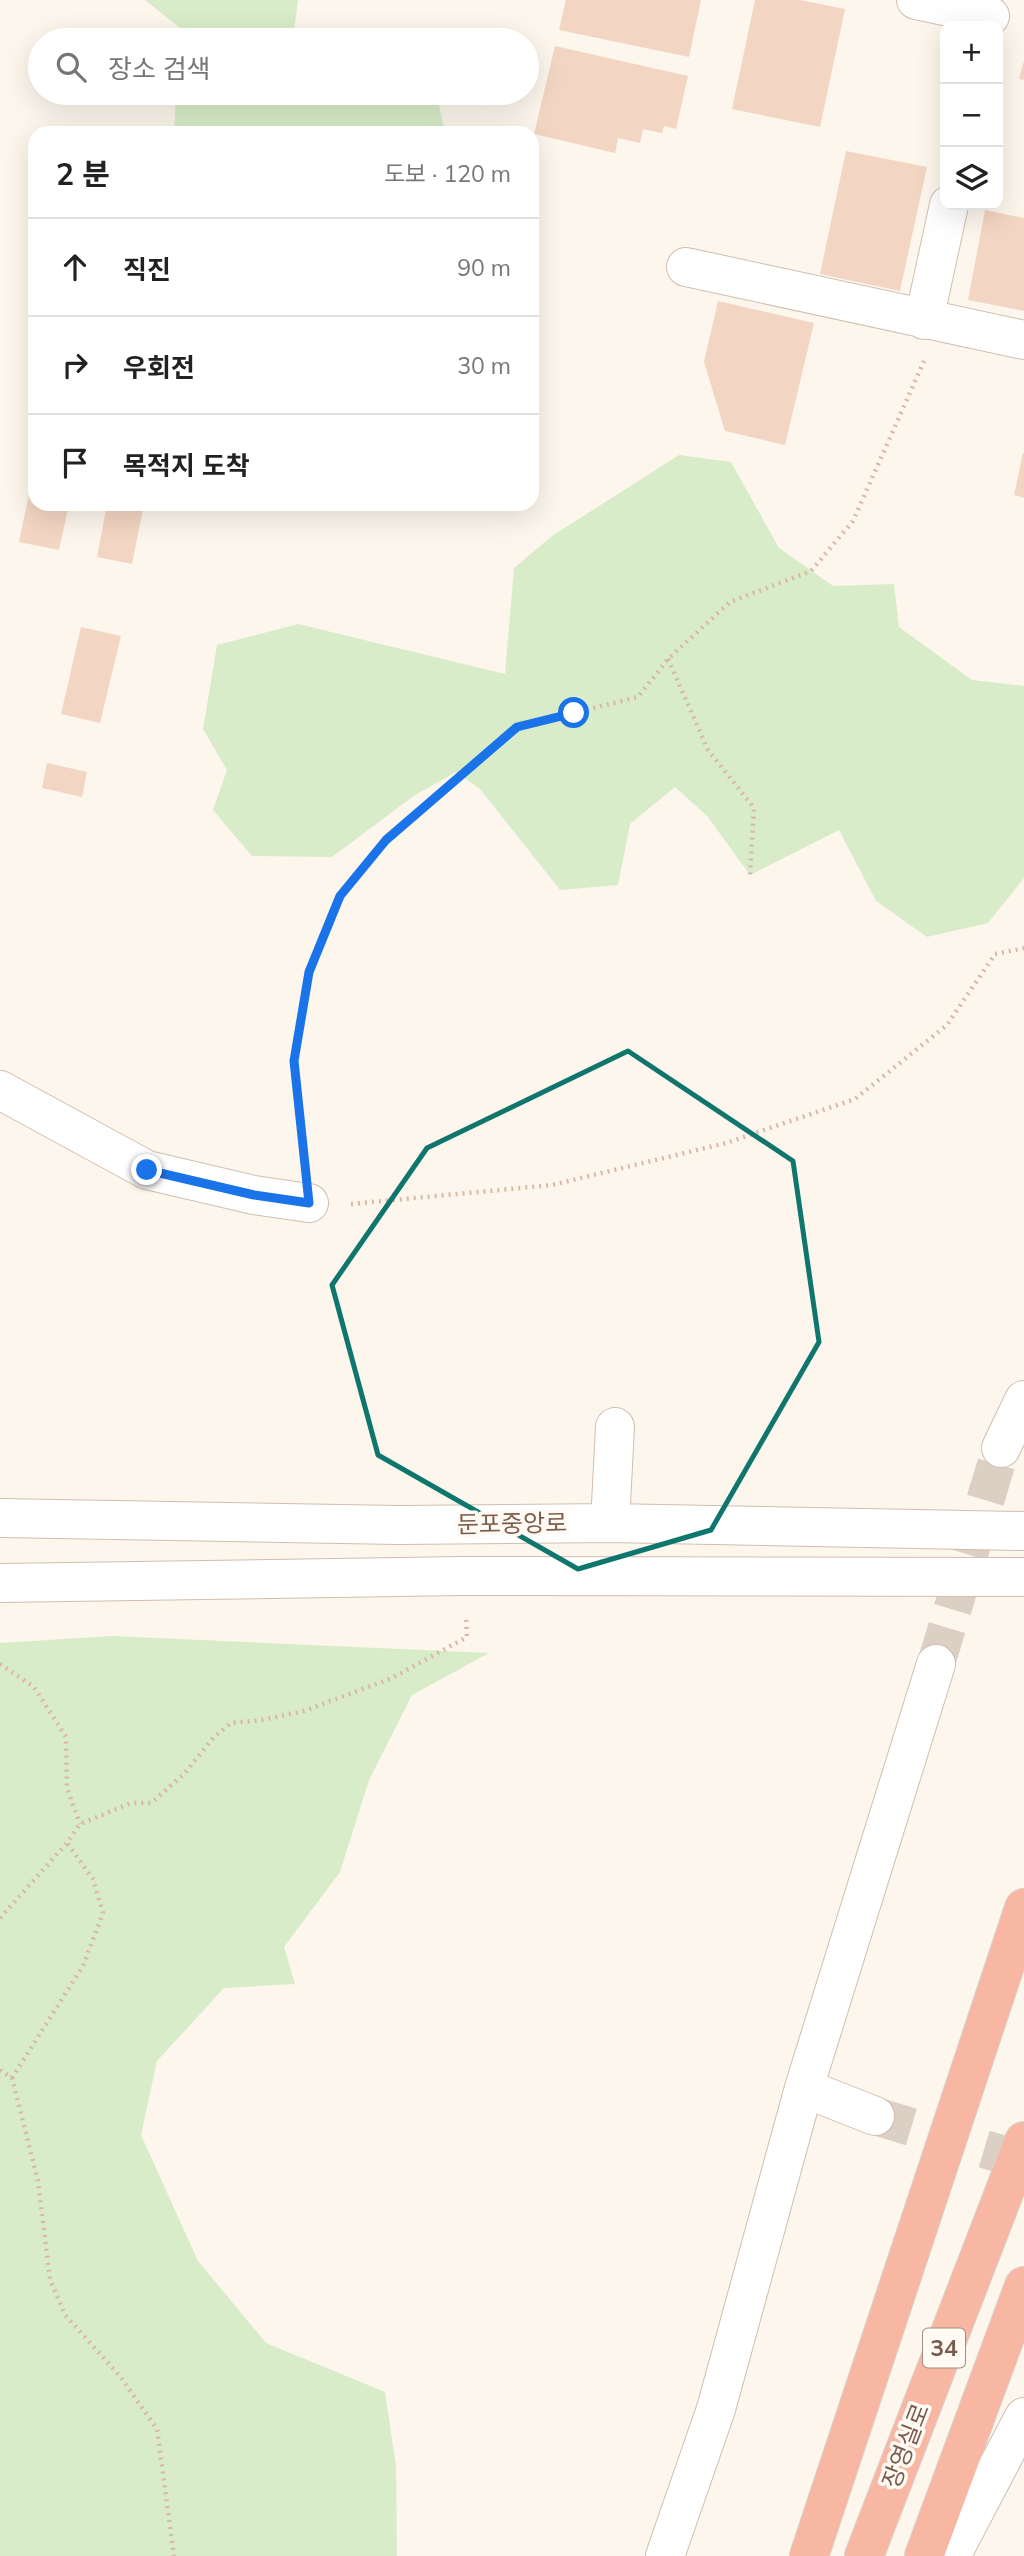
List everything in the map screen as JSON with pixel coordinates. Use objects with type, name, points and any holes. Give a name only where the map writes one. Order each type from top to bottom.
[{"type":"highway","points":[[809,2556],[1024,1908]]},
{"type":"highway","name":"장영실로","points":[[864,2556],[1024,2141]]},
{"type":"highway","name":"34","points":[[924,2556],[1024,2286]]},
{"type":"street","points":[[916,0],[990,14]]},
{"type":"street","points":[[933,321],[948,210]]},
{"type":"street","points":[[686,267],[1024,340]]},
{"type":"street","points":[[0,1090],[147,1170],[254,1195],[309,1203]]},
{"type":"street","points":[[1000,1448],[1024,1400]]},
{"type":"street","points":[[610,1522],[615,1427]]},
{"type":"street","name":"둔포중앙로","points":[[0,1518],[399,1525],[610,1522],[1024,1531]]},
{"type":"street","name":"둔포중앙로","points":[[0,1583],[463,1576],[1024,1577]]},
{"type":"street","points":[[665,2556],[716,2409],[804,2088],[936,1664]]},
{"type":"street","points":[[804,2088],[875,2116]]},
{"type":"street","points":[[951,2556],[1024,2417]]},
{"type":"path","points":[[933,321],[853,521],[811,571],[730,602],[668,659],[638,697],[517,727],[386,840],[340,896],[309,972],[294,1061],[309,1203],[350,1204],[552,1185],[726,1143],[855,1099],[947,1025],[995,954],[1024,948]]},
{"type":"path","points":[[668,659],[708,750],[754,808],[750,875]]},
{"type":"path","points":[[0,1918],[80,1824],[131,1803],[151,1802],[184,1774],[214,1737],[232,1723],[304,1711],[392,1678],[467,1637],[466,1613]]},
{"type":"path","points":[[0,1664],[34,1687],[66,1737],[67,1788],[80,1824]]},
{"type":"path","points":[[12,2078],[83,1966],[103,1913],[93,1879],[66,1843]]},
{"type":"path","points":[[0,2070],[12,2078],[38,2180],[50,2279],[65,2315],[119,2375],[157,2429],[174,2556]]},
{"type":"highlighted area","points":[[628,1051],[793,1161],[819,1342],[711,1530],[578,1569],[378,1455],[332,1285],[427,1148]]},
{"type":"green space","points":[[145,0],[298,0],[294,28],[180,28]]},
{"type":"green space","points":[[175,105],[439,105],[444,126],[174,126]]},
{"type":"green space","points":[[679,455],[731,462],[779,548],[833,586],[894,584],[899,627],[972,680],[1024,686],[1024,878],[988,923],[927,937],[876,901],[839,830],[750,875],[707,816],[675,787],[630,824],[618,885],[560,890],[480,789],[456,772],[415,795],[332,857],[252,856],[213,810],[227,770],[203,729],[217,645],[298,624],[505,674],[514,568],[552,536]]},
{"type":"green space","points":[[112,1636],[489,1653],[412,1695],[369,1780],[340,1872],[284,1947],[295,1984],[224,1988],[157,2061],[141,2135],[198,2261],[266,2343],[385,2392],[396,2466],[397,2556],[0,2556],[0,1643]]},
{"type":"building","points":[[566,0],[701,0],[689,57],[559,30]]},
{"type":"building","points":[[755,0],[800,0],[845,9],[820,127],[732,109]]},
{"type":"building","points":[[555,46],[688,76],[676,129],[664,126],[662,133],[643,129],[640,143],[618,138],[615,153],[539,135],[539,126],[536,126]]},
{"type":"building","points":[[1024,63],[1024,80],[1019,79]]},
{"type":"building","points":[[846,151],[927,167],[900,291],[820,274]]},
{"type":"building","points":[[985,210],[1024,218],[1024,311],[968,300]]},
{"type":"building","points":[[718,301],[814,323],[785,445],[725,431],[704,362]]},
{"type":"building","points":[[1024,453],[1024,498],[1014,495]]},
{"type":"building","points":[[28,498],[28,511],[67,511],[59,550],[19,542]]},
{"type":"building","points":[[106,511],[143,511],[132,564],[97,557]]},
{"type":"building","points":[[81,627],[121,636],[100,723],[61,714]]},
{"type":"building","points":[[47,763],[87,772],[82,797],[42,788]]},
{"type":"tunnel","points":[[936,1664],[1001,1448]]},
{"type":"tunnel","points":[[875,2116],[1024,2161]]},
{"type":"route","points":[[147,1170],[254,1195],[309,1203],[294,1061],[309,972],[340,896],[386,840],[517,727],[574,713]]}]
